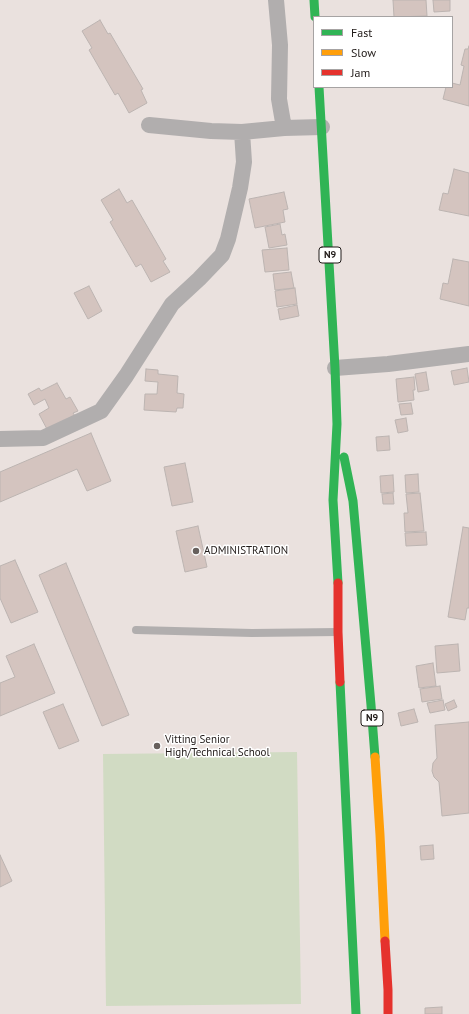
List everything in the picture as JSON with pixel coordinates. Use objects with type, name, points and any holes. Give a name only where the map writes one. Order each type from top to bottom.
[{"type":"highway","points":[[314,0],[315,16]]},
{"type":"highway","name":"N9","points":[[319,88],[336,368],[337,424],[334,500],[338,585],[338,632],[356,1014]]},
{"type":"highway","name":"N9","points":[[337,424],[353,501],[365,630],[380,835],[388,1014]]},
{"type":"street","points":[[276,0],[280,44],[279,99],[284,128]]},
{"type":"street","points":[[149,125],[211,131],[242,132],[284,128],[322,127]]},
{"type":"street","points":[[0,438],[43,438],[100,411],[126,376],[172,304],[222,255],[228,239],[240,188],[244,162],[242,132]]},
{"type":"street","points":[[336,368],[388,364],[469,354]]},
{"type":"lane","points":[[136,630],[252,633],[338,632]]},
{"type":"green space","points":[[297,752],[301,1004],[106,1006],[103,754]]},
{"type":"building","points":[[393,0],[426,0],[427,16],[394,16]]},
{"type":"building","points":[[433,0],[450,0],[450,11],[434,12]]},
{"type":"building","points":[[100,20],[108,34],[110,33],[143,89],[141,90],[147,103],[129,113],[118,93],[115,95],[89,50],[92,48],[82,31]]},
{"type":"building","points":[[469,46],[469,106],[443,99],[446,88],[453,88],[453,83],[460,85],[464,66],[461,65],[465,49],[468,49]]},
{"type":"building","points":[[454,169],[469,173],[469,216],[439,210],[443,193],[448,194]]},
{"type":"building","points":[[119,189],[127,203],[132,200],[166,259],[163,261],[170,272],[151,282],[141,264],[136,267],[110,222],[113,220],[101,200]]},
{"type":"building","points":[[284,192],[288,209],[283,210],[285,222],[255,228],[249,199]]},
{"type":"building","points":[[280,224],[282,235],[285,234],[287,245],[269,248],[265,227]]},
{"type":"building","points":[[287,248],[289,270],[265,272],[262,250]]},
{"type":"building","points":[[453,259],[469,262],[469,306],[440,299],[443,283],[448,284]]},
{"type":"building","points":[[291,272],[294,288],[275,290],[273,274]]},
{"type":"building","points":[[89,286],[102,311],[88,319],[74,293]]},
{"type":"building","points":[[295,288],[297,304],[277,307],[275,291]]},
{"type":"building","points":[[297,305],[299,316],[280,320],[278,309]]},
{"type":"building","points":[[467,368],[469,382],[454,385],[451,371]]},
{"type":"building","points":[[146,369],[158,370],[158,374],[178,376],[177,393],[184,394],[183,408],[177,408],[176,412],[144,410],[145,394],[157,394],[158,382],[145,381]]},
{"type":"building","points":[[426,372],[429,390],[418,392],[415,374]]},
{"type":"building","points":[[414,377],[414,400],[398,402],[396,379]]},
{"type":"building","points":[[57,383],[66,399],[70,397],[78,411],[73,413],[75,416],[48,431],[39,414],[49,408],[45,399],[34,405],[28,394],[39,388],[41,391]]},
{"type":"building","points":[[411,403],[413,414],[401,415],[399,404]]},
{"type":"building","points":[[406,418],[408,431],[398,433],[395,420]]},
{"type":"building","points":[[91,433],[111,481],[87,491],[77,469],[0,502],[0,472]]},
{"type":"building","points":[[389,436],[390,450],[377,451],[376,437]]},
{"type":"building","points":[[185,463],[193,502],[172,506],[164,467]]},
{"type":"building","points":[[418,474],[419,492],[406,493],[405,475]]},
{"type":"building","points":[[393,475],[394,492],[381,493],[380,476]]},
{"type":"building","points":[[393,493],[394,504],[383,504],[382,494]]},
{"type":"building","points":[[420,493],[424,531],[405,532],[404,513],[408,513],[406,494]]},
{"type":"building","points":[[198,526],[207,567],[185,572],[176,531]]},
{"type":"building","points":[[463,527],[469,528],[469,608],[467,608],[465,620],[448,617]]},
{"type":"building","points":[[426,532],[427,545],[406,546],[405,533]]},
{"type":"building","points":[[15,560],[38,612],[11,623],[0,598],[0,566]]},
{"type":"building","points":[[66,563],[129,715],[102,726],[39,575]]},
{"type":"building","points":[[34,644],[55,693],[0,716],[0,683],[15,677],[6,656]]},
{"type":"building","points":[[458,644],[460,671],[437,673],[435,646]]},
{"type":"building","points":[[433,663],[436,686],[419,688],[416,666]]},
{"type":"building","points":[[440,686],[442,699],[422,702],[420,689]]},
{"type":"building","points":[[443,700],[445,710],[430,713],[427,703]]},
{"type":"building","points":[[454,700],[457,707],[448,711],[445,704]]},
{"type":"building","points":[[63,704],[79,741],[59,749],[43,712]]},
{"type":"building","points":[[414,709],[418,722],[401,726],[398,713]]},
{"type":"building","points":[[469,722],[469,813],[442,816],[439,782],[434,777],[432,771],[433,763],[437,758],[435,725]]},
{"type":"building","points":[[433,845],[434,859],[421,860],[420,846]]},
{"type":"building","points":[[0,855],[12,881],[0,887]]},
{"type":"building","points":[[442,1007],[442,1014],[425,1014],[425,1008]]},
{"type":"traffic: fast","points":[[314,0],[315,16]]},
{"type":"traffic: fast","points":[[319,88],[335,368],[337,424],[333,500],[338,583]]},
{"type":"traffic: fast","points":[[344,457],[353,501],[375,757]]},
{"type":"traffic: fast","points":[[340,682],[356,1014]]},
{"type":"traffic: slow","points":[[375,757],[385,941]]},
{"type":"traffic: jam","points":[[338,583],[340,682]]},
{"type":"traffic: jam","points":[[385,941],[388,1014]]},
{"type":"place","name":"ADMINISTRATION","points":[[196,551]]},
{"type":"place","name":"Vitting Senior High/Technical School","points":[[157,746]]}]
